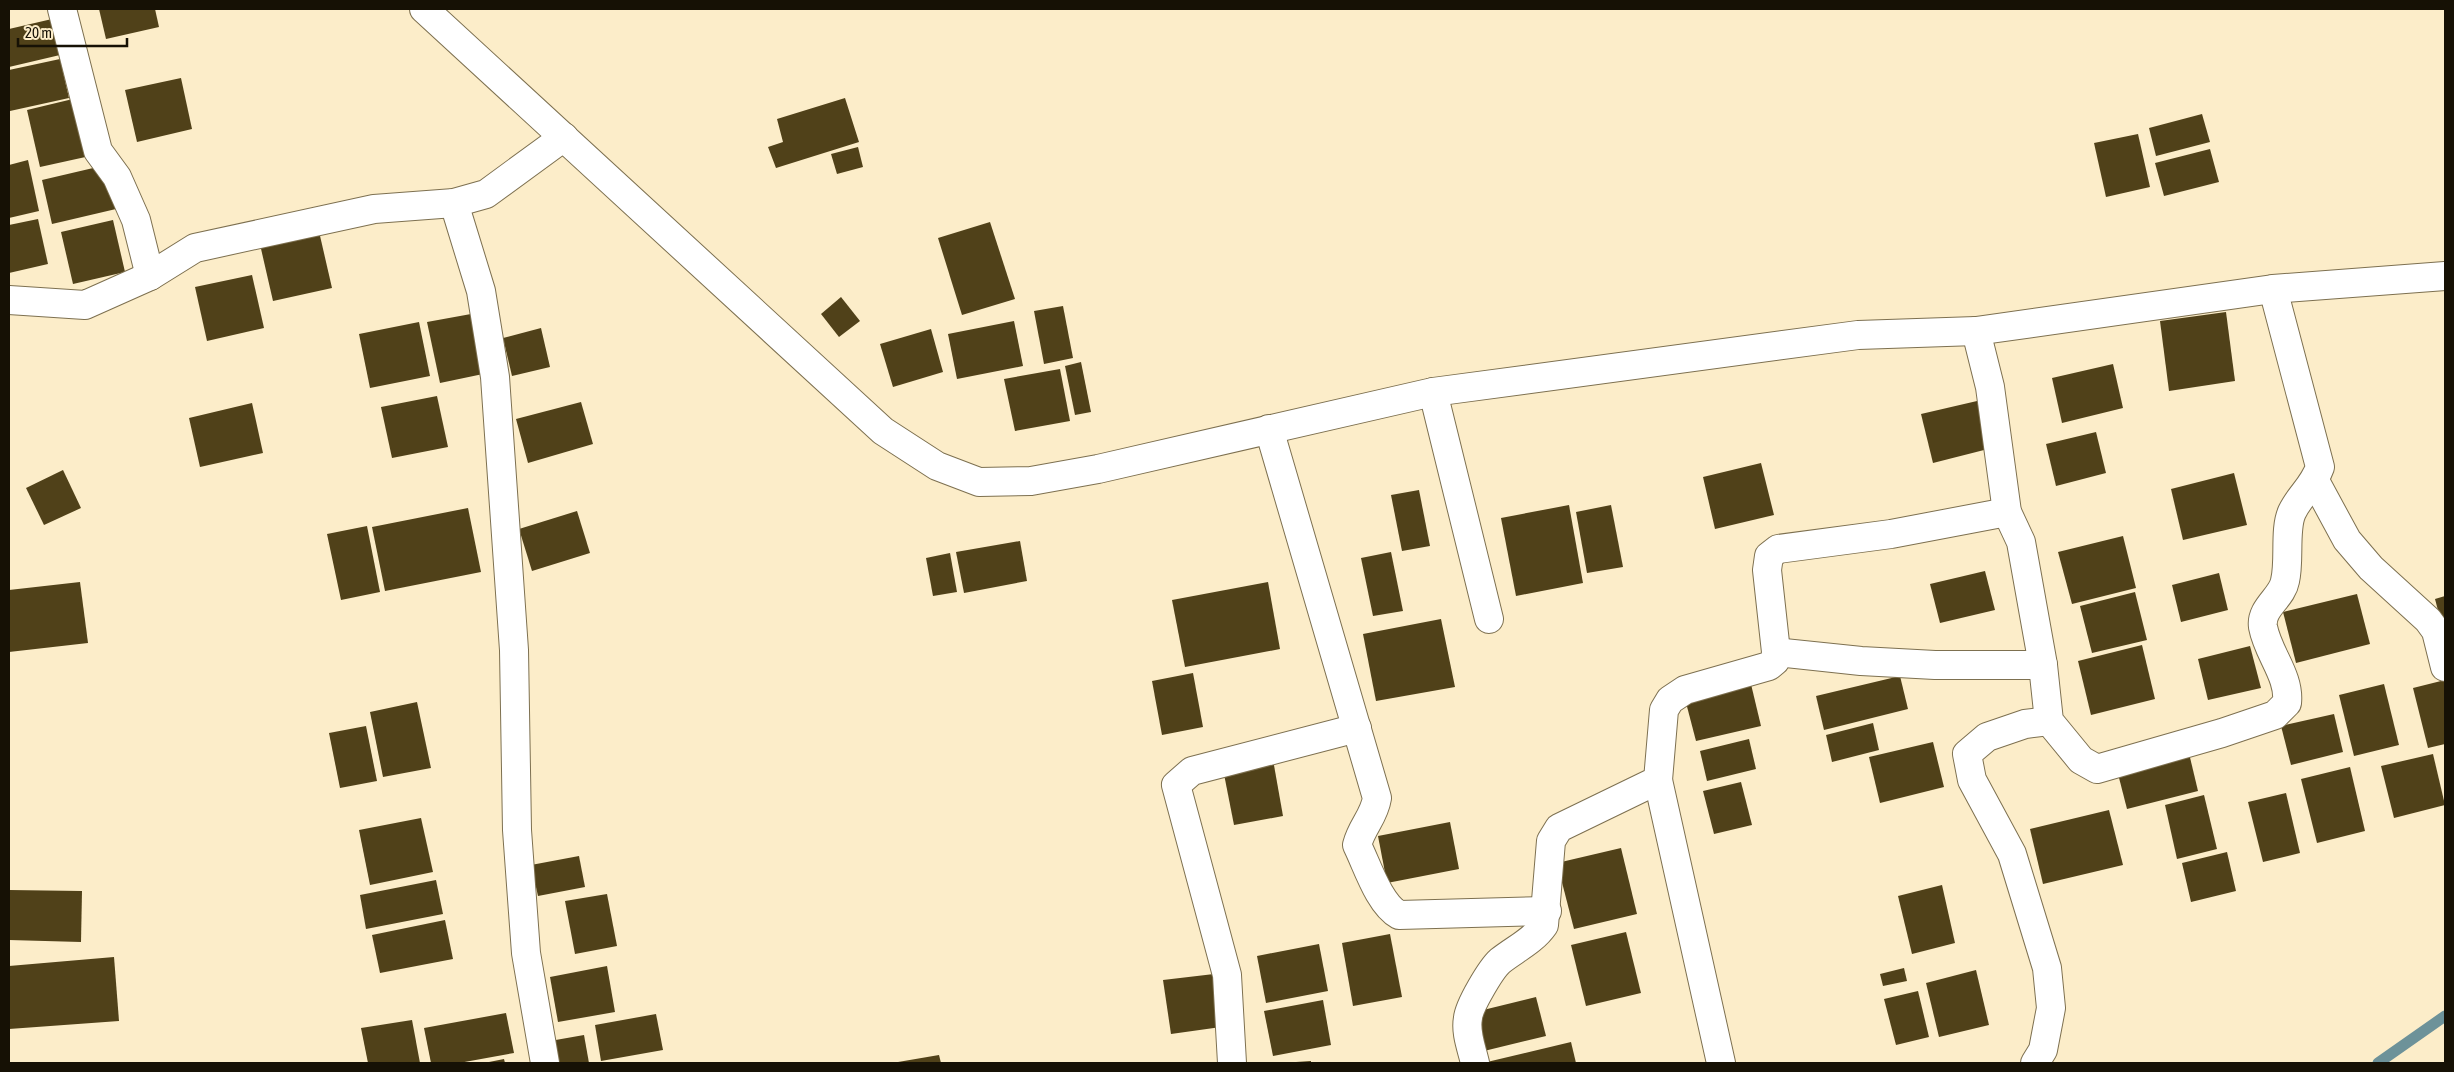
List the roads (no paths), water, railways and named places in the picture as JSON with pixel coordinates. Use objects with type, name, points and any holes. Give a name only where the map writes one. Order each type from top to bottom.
[{"type":"street","points":[[62,9],[98,151],[117,177],[136,220],[150,276]]},
{"type":"street","points":[[424,9],[883,431],[937,466],[979,482],[1031,481],[1098,468],[1434,392],[1858,335],[1976,331],[2273,289],[2445,276]]},
{"type":"street","points":[[9,300],[85,305],[150,276],[194,248],[268,234],[374,209],[454,203],[486,194],[564,137]]},
{"type":"street","points":[[454,203],[481,291],[495,377],[514,650],[518,839],[526,953],[545,1063]]},
{"type":"street","points":[[1976,331],[1990,387],[2007,512],[2021,542],[2043,665],[2049,721],[2081,760],[2098,769],[2222,733],[2275,715],[2287,703],[2288,692],[2263,627],[2264,612],[2280,593],[2285,581],[2292,513],[2315,481],[2320,467],[2273,289]]},
{"type":"street","points":[[1434,392],[1489,619]]},
{"type":"street","points":[[1269,429],[1377,798],[1375,813],[1361,831],[1357,845],[1384,901],[1392,911],[1399,915],[1547,911]]},
{"type":"street","points":[[2315,481],[2347,540],[2371,568],[2428,620],[2436,631],[2445,667]]},
{"type":"street","points":[[1721,1063],[1658,780],[1664,710],[1670,700],[1684,690],[1769,666],[1775,661],[1776,652],[1767,570],[1769,556],[1778,549],[1891,534],[2007,512]]},
{"type":"street","points":[[1776,652],[1862,661],[1935,665],[2043,665]]},
{"type":"street","points":[[2035,1063],[2043,1050],[2051,1008],[2048,968],[2012,854],[1972,780],[1967,754],[1987,737],[2024,724],[2049,721]]},
{"type":"street","points":[[1232,1063],[1227,975],[1176,785],[1192,771],[1357,728]]},
{"type":"street","points":[[1475,1063],[1467,1029],[1468,1016],[1491,971],[1499,962],[1536,936],[1544,925],[1547,911],[1551,840],[1559,828],[1658,780]]},
{"type":"waterway","points":[[2378,1063],[2445,1016]]}]
